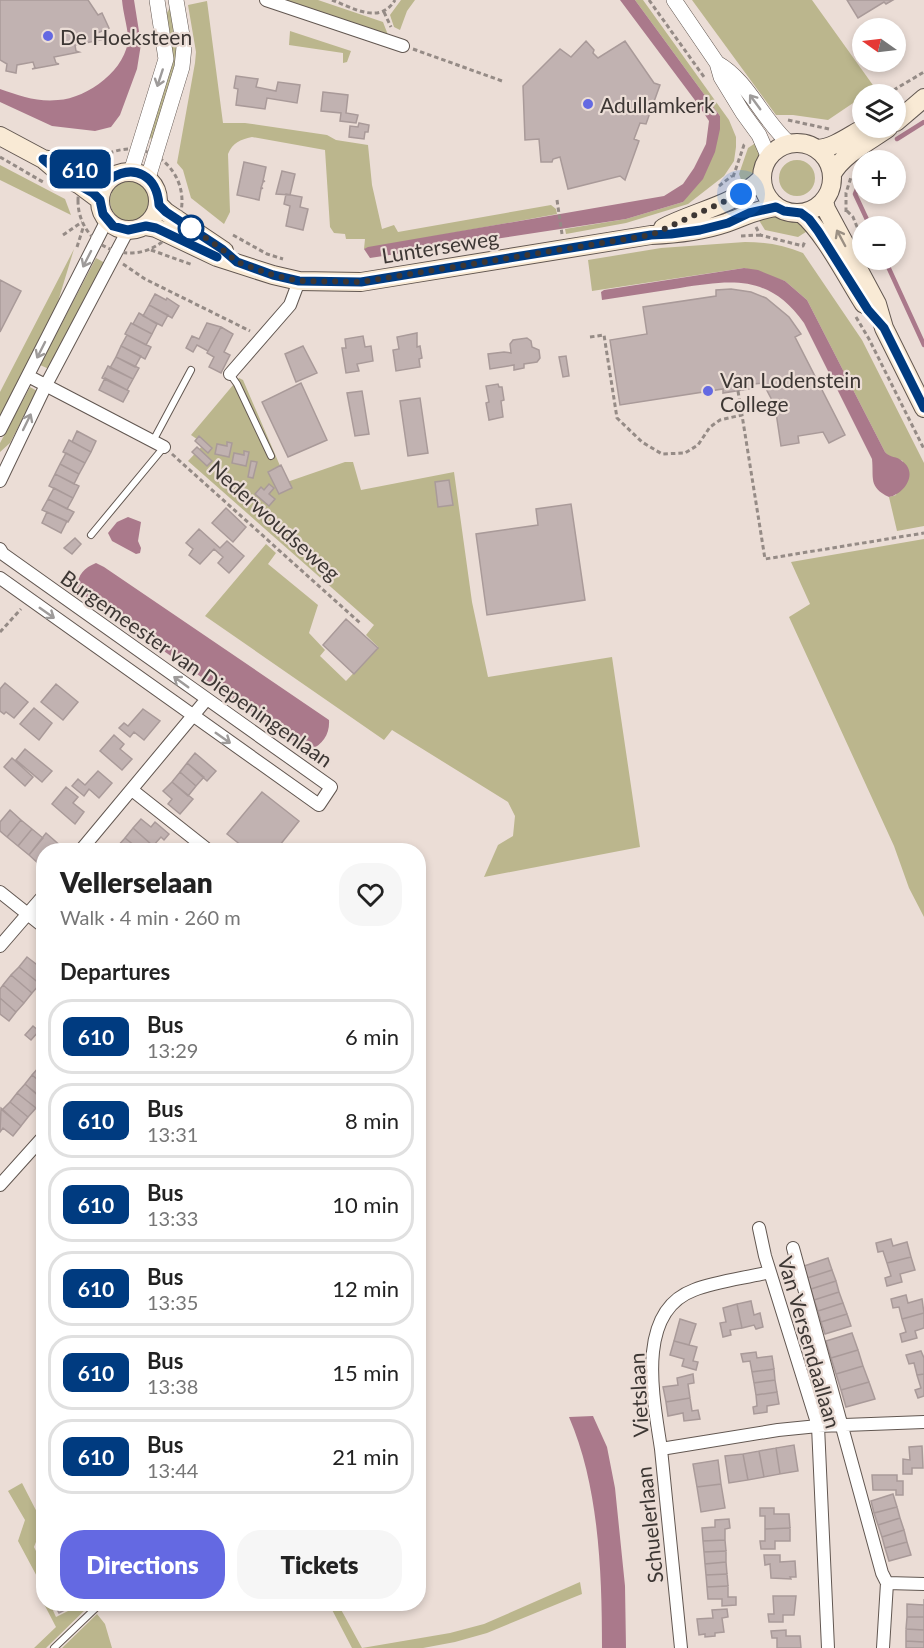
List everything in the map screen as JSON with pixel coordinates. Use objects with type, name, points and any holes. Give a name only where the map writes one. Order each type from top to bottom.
[{"type":"main road","points":[[906,105],[921,100]]},
{"type":"main road","points":[[906,113],[921,100]]},
{"type":"main road","points":[[0,136],[43,159],[63,176],[80,184],[100,200]]},
{"type":"main road","points":[[832,174],[844,149],[854,138]]},
{"type":"main road","points":[[822,215],[784,211],[776,207],[766,194],[762,178],[769,158],[782,147],[790,144],[799,143],[817,149],[844,149],[867,138]]},
{"type":"main road","points":[[817,149],[827,160],[832,174],[832,184],[822,215],[876,304],[884,328],[924,408]]},
{"type":"main road","points":[[43,159],[69,164],[110,179]]},
{"type":"main road","points":[[123,172],[139,175],[155,186],[158,195],[159,205],[152,220],[137,228],[113,226],[103,214],[101,192],[110,179],[123,172]]},
{"type":"main road","name":"Lunterseweg","points":[[651,235],[741,194],[762,178]]},
{"type":"main road","name":"Lunterseweg","points":[[159,205],[237,262]]},
{"type":"main road","name":"Lunterseweg","points":[[137,228],[156,228],[217,257],[273,275],[299,281],[361,282],[651,235],[700,230],[728,223],[749,213],[776,207]]},
{"type":"street","points":[[139,175],[166,59],[157,0]]},
{"type":"street","points":[[139,175],[182,67],[184,47],[176,0]]},
{"type":"street","points":[[268,0],[403,46]]},
{"type":"street","points":[[674,0],[717,63],[721,77],[742,113],[759,135],[769,158]]},
{"type":"street","points":[[717,63],[730,70],[772,125],[790,144]]},
{"type":"street","points":[[0,430],[107,220]]},
{"type":"street","points":[[1,477],[46,385],[137,228]]},
{"type":"street","points":[[230,374],[290,305],[299,281]]},
{"type":"street","points":[[28,376],[159,444]]},
{"type":"street","name":"Burgemeester van Diepeningenlaan","points":[[0,549],[3,554],[331,788],[319,805],[0,578]]},
{"type":"street","points":[[87,843],[206,700]]},
{"type":"street","points":[[132,790],[199,843]]},
{"type":"street","points":[[0,892],[36,921]]},
{"type":"street","points":[[0,946],[36,904]]},
{"type":"street","points":[[0,1185],[36,1145]]},
{"type":"street","name":"Van Versendaallaan","points":[[759,1228],[770,1272],[818,1426],[828,1648]]},
{"type":"street","name":"Van Versendaallaan","points":[[793,1248],[882,1573],[887,1583]]},
{"type":"street","name":"Vietslaan","points":[[661,1449],[652,1363],[656,1334],[662,1317],[673,1302],[693,1290],[770,1272]]},
{"type":"street","name":"Schuelerlaan","points":[[681,1648],[661,1449],[778,1430],[818,1426],[924,1422]]},
{"type":"street","points":[[883,1648],[887,1583],[924,1584]]},
{"type":"lane","points":[[91,535],[159,444],[191,370]]},
{"type":"lane","points":[[230,374],[237,384],[270,456]]},
{"type":"lane","points":[[54,1648],[93,1611]]},
{"type":"path","points":[[332,0],[375,15],[387,10],[395,0]]},
{"type":"path","points":[[650,0],[710,84]]},
{"type":"path","points":[[403,46],[502,81]]},
{"type":"path","points":[[904,84],[924,72]]},
{"type":"path","points":[[772,125],[782,119],[822,126],[831,130],[853,162],[855,171],[846,193],[822,215],[803,246]]},
{"type":"path","points":[[741,194],[732,176],[744,145],[759,135]]},
{"type":"path","points":[[741,136],[744,145]]},
{"type":"path","points":[[71,148],[109,153]]},
{"type":"path","points":[[557,200],[561,233]]},
{"type":"path","points":[[182,206],[188,209]]},
{"type":"path","points":[[749,213],[760,235],[803,246],[810,251]]},
{"type":"path","points":[[822,215],[852,217]]},
{"type":"path","points":[[63,235],[82,222]]},
{"type":"path","points":[[228,232],[267,254],[286,260]]},
{"type":"path","points":[[122,263],[145,279],[263,337]]},
{"type":"path","points":[[855,316],[869,339],[924,449]]},
{"type":"path","points":[[590,338],[604,335],[617,418],[642,442],[662,454],[685,453],[698,445],[710,427],[720,420],[742,415]]},
{"type":"path","points":[[738,391],[765,559],[924,533]]},
{"type":"path","name":"Nederwoudseweg","points":[[159,444],[360,623]]},
{"type":"shaded area","points":[[122,0],[134,0],[141,44],[137,69],[120,115],[111,127],[95,131],[52,126],[0,102],[0,89],[36,99],[58,100],[82,94],[105,79],[122,59],[127,48],[128,36]]},
{"type":"shaded area","points":[[283,0],[318,0],[383,22],[388,35]]},
{"type":"shaded area","points":[[401,0],[415,0],[407,11],[400,30],[394,27],[390,15]]},
{"type":"shaded area","points":[[620,0],[635,0],[720,116],[715,152],[703,179],[683,202],[626,219],[370,258],[364,249],[368,247],[664,196],[683,184],[706,144],[709,121]]},
{"type":"shaded area","points":[[635,0],[643,0],[729,120],[736,137],[734,161],[724,176],[688,204],[626,223],[566,234],[565,229],[626,219],[683,202],[720,116]]},
{"type":"shaded area","points":[[692,0],[812,0],[852,56],[852,72],[864,72],[872,84],[852,84],[852,104],[828,120],[776,115]]},
{"type":"shaded area","points":[[207,1],[223,123],[245,123],[327,135],[336,140],[368,145],[372,185],[382,229],[394,225],[398,232],[551,205],[556,209],[557,214],[364,249],[365,239],[346,239],[345,234],[334,233],[330,227],[325,150],[252,137],[237,142],[228,154],[230,212],[224,224],[191,198],[183,170],[177,163],[196,52],[188,5]]},
{"type":"shaded area","points":[[170,8],[178,55],[155,140],[147,137],[166,14]]},
{"type":"shaded area","points":[[290,31],[351,51],[347,62],[343,63],[343,53],[289,45]]},
{"type":"shaded area","points":[[757,142],[759,154],[757,165],[743,185],[739,174],[748,148]]},
{"type":"shaded area","points":[[797,160],[809,166],[815,178],[809,190],[797,196],[785,190],[779,178],[785,166]]},
{"type":"shaded area","points":[[0,165],[65,199],[71,215],[0,180]]},
{"type":"shaded area","points":[[130,181],[144,187],[150,201],[144,215],[130,221],[116,215],[110,201],[116,187]]},
{"type":"shaded area","points":[[772,215],[795,221],[809,230],[798,237],[765,230],[757,217]]},
{"type":"shaded area","points":[[745,242],[774,245],[803,253],[862,340],[924,463],[924,526],[897,531],[889,497],[896,495],[903,461],[888,456],[885,452],[807,300],[785,281],[744,268],[592,291],[588,260],[661,248]]},
{"type":"shaded area","points":[[74,249],[56,308],[0,417],[0,392]]},
{"type":"shaded area","points":[[96,258],[105,263],[49,369],[40,365]]},
{"type":"shaded area","points":[[744,268],[758,270],[785,281],[807,300],[885,452],[900,459],[907,466],[908,482],[900,492],[889,497],[875,486],[872,459],[804,323],[791,307],[777,296],[763,288],[748,284],[716,283],[602,300],[601,292],[604,290]]},
{"type":"shaded area","points":[[239,378],[243,380],[287,482],[345,462],[353,462],[361,490],[454,472],[472,602],[488,677],[612,657],[640,847],[484,877],[498,845],[513,836],[515,816],[508,802],[392,730],[384,740],[205,616],[266,544],[276,553],[268,564],[318,605],[309,633],[325,650],[320,656],[346,681],[378,647],[366,635],[374,625],[188,461],[204,444],[191,435]]},
{"type":"shaded area","points":[[30,387],[37,391],[10,443],[0,452],[0,443]]},
{"type":"shaded area","points":[[128,517],[141,522],[138,541],[141,548],[140,553],[136,554],[112,541],[108,533],[117,522]]},
{"type":"shaded area","points":[[924,539],[924,917],[789,617],[810,604],[791,562]]},
{"type":"shaded area","points":[[96,563],[329,720],[327,734],[322,742],[311,750],[302,747],[83,595],[77,588],[80,575]]},
{"type":"shaded area","points":[[593,1416],[607,1447],[615,1488],[625,1586],[626,1648],[602,1648],[601,1590],[593,1501],[579,1444],[569,1417]]},
{"type":"shaded area","points":[[22,1483],[36,1510],[34,1547],[36,1575],[18,1541],[25,1520],[8,1491]]},
{"type":"shaded area","points":[[580,1582],[582,1594],[487,1633],[423,1648],[362,1648],[450,1633],[484,1624]]},
{"type":"shaded area","points":[[48,1611],[53,1611],[56,1617],[68,1611],[84,1611],[46,1648],[34,1648],[56,1627]]},
{"type":"shaded area","points":[[333,1611],[342,1611],[362,1648],[352,1648]]},
{"type":"shaded area","points":[[97,1614],[105,1624],[112,1648],[62,1648]]},
{"type":"building","name":"De Hoeksteen","points":[[0,0],[88,0],[98,15],[102,13],[109,28],[95,34],[100,40],[75,45],[76,51],[79,52],[54,57],[56,63],[59,64],[32,69],[35,68],[33,62],[17,65],[16,73],[6,71],[7,64],[0,60]]},
{"type":"building","points":[[847,0],[893,0],[886,4],[884,2],[858,18]]},
{"type":"building","name":"Adullamkerk","points":[[586,41],[598,58],[625,41],[654,83],[660,85],[646,124],[640,123],[634,139],[639,141],[625,180],[620,176],[568,189],[560,157],[553,159],[552,162],[541,162],[539,139],[525,140],[523,86],[560,49],[571,57]]},
{"type":"building","points":[[236,76],[258,79],[256,87],[276,91],[278,82],[300,85],[297,103],[267,98],[265,109],[236,105],[238,89],[234,88]]},
{"type":"building","points":[[323,92],[348,95],[346,113],[358,115],[356,123],[340,121],[341,113],[321,111]]},
{"type":"building","points":[[359,123],[369,125],[364,139],[349,137],[350,126],[358,127]]},
{"type":"building","points":[[244,162],[266,167],[263,181],[265,181],[259,200],[237,195]]},
{"type":"building","points":[[282,171],[295,174],[290,195],[276,194]]},
{"type":"building","points":[[286,194],[302,197],[300,207],[308,209],[303,230],[286,226],[290,206],[284,204]]},
{"type":"building","points":[[0,280],[21,291],[0,332]]},
{"type":"building","points":[[731,289],[751,292],[766,298],[789,317],[801,334],[795,337],[845,435],[829,443],[823,432],[798,436],[799,443],[781,446],[775,406],[763,383],[754,384],[754,388],[723,393],[723,389],[620,405],[610,340],[647,334],[643,307],[716,296],[716,290]]},
{"type":"building","points":[[155,294],[179,306],[172,318],[149,305]]},
{"type":"building","points":[[149,305],[168,315],[162,326],[143,316]]},
{"type":"building","points":[[139,313],[157,324],[152,334],[133,324]]},
{"type":"building","points":[[131,323],[152,334],[146,345],[125,334]]},
{"type":"building","points":[[207,323],[221,327],[208,351],[197,345],[193,352],[186,348],[192,336],[199,339]]},
{"type":"building","points":[[221,327],[233,334],[224,352],[230,355],[221,373],[209,367],[214,357],[207,353]]},
{"type":"building","points":[[417,333],[417,347],[420,346],[422,358],[419,359],[420,367],[396,371],[393,350],[399,349],[397,337]]},
{"type":"building","points":[[127,335],[151,347],[145,359],[121,346]]},
{"type":"building","points":[[363,336],[365,347],[371,346],[373,361],[357,364],[359,371],[346,373],[342,348],[346,348],[345,339]]},
{"type":"building","points":[[527,338],[531,341],[532,347],[539,350],[540,358],[537,362],[524,364],[524,368],[514,370],[514,365],[490,369],[488,354],[511,353],[510,344],[513,340]]},
{"type":"building","points":[[121,346],[141,356],[135,367],[116,357]]},
{"type":"building","points":[[303,346],[317,373],[296,382],[285,354]]},
{"type":"building","points":[[566,356],[569,376],[563,377],[559,357]]},
{"type":"building","points":[[116,357],[139,368],[133,379],[110,368]]},
{"type":"building","points":[[108,366],[133,379],[127,390],[102,378]]},
{"type":"building","points":[[105,378],[129,391],[123,402],[99,390]]},
{"type":"building","points":[[301,383],[327,440],[288,457],[262,402]]},
{"type":"building","points":[[498,384],[502,387],[504,400],[501,401],[503,417],[489,420],[486,386]]},
{"type":"building","points":[[362,391],[369,434],[355,436],[347,393]]},
{"type":"building","points":[[420,398],[428,453],[408,456],[400,401]]},
{"type":"building","points":[[77,431],[96,441],[91,452],[72,442]]},
{"type":"building","points":[[199,436],[212,448],[208,453],[195,441]]},
{"type":"building","points":[[69,440],[91,452],[85,463],[63,452]]},
{"type":"building","points":[[227,442],[232,443],[229,457],[215,454],[217,444],[227,446]]},
{"type":"building","points":[[197,447],[212,461],[207,466],[192,452]]},
{"type":"building","points":[[244,451],[249,452],[246,466],[232,463],[234,453],[244,455]]},
{"type":"building","points":[[66,453],[85,463],[79,474],[60,464]]},
{"type":"building","points":[[251,461],[257,462],[253,478],[248,477]]},
{"type":"building","points":[[60,464],[79,474],[74,484],[55,474]]},
{"type":"building","points":[[281,465],[292,488],[279,494],[268,472]]},
{"type":"building","points":[[55,474],[79,486],[73,498],[49,486]]},
{"type":"building","points":[[449,480],[453,505],[438,507],[435,482]]},
{"type":"building","points":[[269,484],[274,488],[269,494],[275,499],[269,506],[255,494],[261,487],[264,490]]},
{"type":"building","points":[[54,488],[73,498],[67,509],[48,499]]},
{"type":"building","points":[[48,499],[74,512],[68,522],[42,510]]},
{"type":"building","points":[[571,504],[585,600],[487,615],[476,534],[538,525],[536,509]]},
{"type":"building","points":[[226,508],[246,527],[233,542],[212,523]]},
{"type":"building","points":[[47,512],[67,521],[61,533],[42,523]]},
{"type":"building","points":[[199,529],[220,548],[227,541],[244,556],[229,573],[218,563],[223,557],[214,549],[200,564],[189,555],[193,549],[186,543]]},
{"type":"building","points":[[75,538],[81,544],[72,554],[64,548]]},
{"type":"building","points":[[346,619],[378,648],[354,674],[323,645]]},
{"type":"building","points":[[5,683],[28,702],[14,718],[0,711],[0,689]]},
{"type":"building","points":[[56,684],[78,702],[63,720],[41,702]]},
{"type":"building","points":[[34,708],[52,723],[39,740],[20,724]]},
{"type":"building","points":[[143,709],[160,721],[144,740],[134,732],[130,737],[119,728],[124,723],[128,726]]},
{"type":"building","points":[[114,735],[124,744],[120,749],[132,759],[122,770],[100,751]]},
{"type":"building","points":[[25,749],[52,771],[42,782],[16,760]]},
{"type":"building","points":[[195,753],[216,771],[207,781],[187,763]]},
{"type":"building","points":[[12,758],[33,777],[25,786],[4,767]]},
{"type":"building","points":[[187,763],[204,777],[196,786],[180,772]]},
{"type":"building","points":[[98,771],[112,783],[99,798],[89,789],[84,796],[72,786],[78,779],[85,785]]},
{"type":"building","points":[[180,772],[196,786],[188,796],[172,782]]},
{"type":"building","points":[[172,782],[193,799],[180,814],[168,804],[172,799],[163,791]]},
{"type":"building","points":[[66,787],[78,797],[73,803],[84,812],[75,824],[52,804]]},
{"type":"building","points":[[262,792],[299,821],[282,843],[238,843],[227,834]]},
{"type":"building","points":[[10,810],[21,820],[7,837],[0,831],[0,822]]},
{"type":"building","points":[[141,819],[151,827],[155,822],[169,834],[164,840],[161,837],[156,843],[150,843],[133,828]]},
{"type":"building","points":[[21,820],[32,829],[18,846],[7,837]]},
{"type":"building","points":[[133,828],[150,843],[131,843],[125,838]]},
{"type":"building","points":[[32,829],[43,838],[36,843],[29,855],[18,846]]},
{"type":"building","points":[[46,833],[57,843],[38,843]]},
{"type":"building","points":[[125,838],[131,843],[121,843]]},
{"type":"building","points":[[36,846],[36,861],[29,855]]},
{"type":"building","points":[[27,957],[36,964],[36,981],[19,967]]},
{"type":"building","points":[[19,967],[36,981],[36,988],[32,993],[11,975]]},
{"type":"building","points":[[11,975],[32,993],[24,1003],[3,985]]},
{"type":"building","points":[[3,985],[24,1003],[16,1012],[0,998],[0,989]]},
{"type":"building","points":[[0,998],[16,1012],[9,1021],[0,1014]]},
{"type":"building","points":[[33,1026],[36,1028],[36,1034],[31,1040],[25,1035]]},
{"type":"building","points":[[32,1075],[36,1078],[36,1094],[25,1084]]},
{"type":"building","points":[[25,1084],[36,1093],[36,1108],[17,1093]]},
{"type":"building","points":[[17,1093],[36,1108],[28,1117],[10,1102]]},
{"type":"building","points":[[10,1102],[28,1117],[21,1126],[2,1110]]},
{"type":"building","points":[[1,1108],[21,1126],[13,1136],[3,1128],[0,1132]]},
{"type":"building","points":[[891,1239],[893,1246],[907,1242],[911,1257],[887,1263],[883,1251],[878,1252],[876,1243]]},
{"type":"building","points":[[911,1257],[915,1270],[900,1274],[902,1282],[887,1286],[885,1278],[891,1276],[887,1263]]},
{"type":"building","points":[[828,1258],[832,1270],[807,1278],[804,1266]]},
{"type":"building","points":[[832,1270],[836,1281],[811,1289],[807,1278]]},
{"type":"building","points":[[836,1281],[839,1292],[814,1300],[811,1289]]},
{"type":"building","points":[[839,1292],[843,1303],[818,1311],[814,1300]]},
{"type":"building","points":[[906,1295],[908,1303],[922,1299],[924,1313],[902,1319],[899,1307],[893,1308],[891,1299]]},
{"type":"building","points":[[751,1301],[754,1315],[760,1313],[763,1327],[756,1329],[754,1325],[742,1328],[737,1304]]},
{"type":"building","points":[[843,1303],[847,1314],[821,1322],[818,1311]]},
{"type":"building","points":[[737,1304],[742,1328],[730,1330],[731,1335],[723,1337],[720,1323],[726,1322],[723,1308]]},
{"type":"building","points":[[924,1313],[924,1328],[915,1331],[917,1338],[902,1342],[900,1334],[906,1332],[902,1319]]},
{"type":"building","points":[[847,1314],[851,1326],[825,1334],[821,1322]]},
{"type":"building","points":[[680,1319],[696,1324],[689,1345],[674,1341]]},
{"type":"building","points":[[852,1333],[858,1350],[831,1358],[826,1341]]},
{"type":"building","points":[[674,1341],[697,1347],[693,1361],[698,1362],[696,1370],[682,1366],[684,1359],[670,1355]]},
{"type":"building","points":[[858,1350],[863,1366],[836,1374],[831,1358]]},
{"type":"building","points":[[921,1351],[924,1358],[924,1374],[917,1375],[914,1363],[909,1364],[906,1355]]},
{"type":"building","points":[[756,1352],[757,1358],[772,1356],[774,1369],[752,1372],[750,1361],[743,1362],[741,1354]]},
{"type":"building","points":[[863,1366],[869,1382],[841,1390],[836,1374]]},
{"type":"building","points":[[774,1369],[775,1380],[754,1383],[752,1372]]},
{"type":"building","points":[[693,1374],[694,1383],[688,1384],[690,1398],[666,1402],[663,1387],[678,1385],[677,1378]]},
{"type":"building","points":[[924,1374],[924,1396],[918,1398],[915,1390],[921,1388],[917,1375]]},
{"type":"building","points":[[775,1380],[777,1392],[756,1395],[754,1383]]},
{"type":"building","points":[[869,1382],[875,1399],[846,1407],[841,1390]]},
{"type":"building","points":[[777,1392],[779,1404],[767,1406],[767,1412],[754,1414],[753,1407],[757,1406],[756,1395]]},
{"type":"building","points":[[690,1398],[692,1411],[698,1410],[700,1419],[684,1421],[683,1413],[668,1416],[666,1402]]},
{"type":"building","points":[[794,1445],[798,1471],[780,1474],[776,1448]]},
{"type":"building","points":[[922,1446],[923,1468],[912,1468],[912,1474],[903,1474],[903,1459],[910,1460],[909,1447]]},
{"type":"building","points":[[776,1448],[780,1474],[764,1477],[759,1451]]},
{"type":"building","points":[[759,1451],[764,1477],[748,1480],[743,1454]]},
{"type":"building","points":[[743,1454],[748,1480],[729,1483],[725,1456]]},
{"type":"building","points":[[718,1460],[721,1484],[697,1487],[693,1464]]},
{"type":"building","points":[[872,1475],[897,1475],[897,1481],[903,1481],[903,1495],[896,1495],[896,1490],[873,1490]]},
{"type":"building","points":[[721,1484],[725,1508],[701,1512],[697,1487]]},
{"type":"building","points":[[893,1494],[897,1507],[874,1513],[871,1501]]},
{"type":"building","points":[[897,1507],[900,1518],[878,1525],[874,1513]]},
{"type":"building","points":[[760,1508],[774,1508],[774,1514],[789,1514],[790,1528],[765,1529],[765,1516],[760,1516]]},
{"type":"building","points":[[900,1518],[904,1530],[882,1537],[878,1525]]},
{"type":"building","points":[[729,1519],[730,1528],[725,1529],[725,1540],[703,1541],[702,1528],[715,1527],[715,1520]]},
{"type":"building","points":[[790,1528],[790,1541],[775,1541],[775,1549],[761,1549],[760,1541],[765,1541],[765,1529]]},
{"type":"building","points":[[904,1530],[907,1542],[885,1548],[882,1537]]},
{"type":"building","points":[[725,1540],[726,1551],[704,1552],[703,1541]]},
{"type":"building","points":[[907,1542],[911,1555],[889,1561],[885,1548]]},
{"type":"building","points":[[726,1551],[726,1562],[705,1564],[704,1552]]},
{"type":"building","points":[[764,1555],[780,1555],[780,1562],[795,1561],[796,1577],[771,1578],[770,1564],[765,1565]]},
{"type":"building","points":[[726,1562],[727,1574],[706,1575],[705,1564]]},
{"type":"building","points":[[727,1574],[728,1586],[707,1587],[706,1575]]},
{"type":"building","points":[[728,1586],[728,1597],[736,1597],[736,1605],[722,1606],[722,1599],[708,1599],[707,1587]]},
{"type":"building","points":[[773,1596],[796,1596],[794,1615],[783,1615],[783,1622],[769,1622],[768,1614],[774,1614]]},
{"type":"building","points":[[907,1604],[924,1605],[924,1617],[907,1617]]},
{"type":"building","points":[[727,1609],[728,1617],[722,1618],[724,1632],[715,1633],[715,1636],[699,1635],[697,1619],[713,1618],[712,1610]]},
{"type":"building","points":[[907,1617],[924,1617],[924,1630],[906,1629]]},
{"type":"building","points":[[906,1629],[924,1630],[924,1642],[906,1641]]},
{"type":"building","points":[[786,1630],[786,1636],[800,1636],[801,1648],[777,1648],[777,1638],[772,1638],[771,1631]]},
{"type":"building","points":[[906,1641],[924,1642],[924,1648],[906,1648]]},
{"type":"waterway","points":[[897,139],[924,122]]},
{"type":"waterway","points":[[860,204],[865,216]]},
{"type":"waterway","points":[[890,270],[924,345]]},
{"type":"bus line","name":"610","points":[[217,257],[156,228],[146,226],[128,230],[113,226],[103,214],[100,200],[93,193],[63,176],[43,159],[69,164],[110,179],[123,172],[140,173],[155,186],[159,205],[166,212],[222,249],[237,262],[273,275],[299,281],[361,282],[564,248],[700,230],[728,223],[767,208],[776,207],[792,213],[801,213],[818,231],[868,310],[884,328],[924,408]]},
{"type":"place","name":"De Hoeksteen","points":[[48,36]]},
{"type":"place","name":"Adullamkerk","points":[[588,104]]},
{"type":"place","name":"Van Lodenstein College","points":[[708,391]]},
{"type":"route","points":[[191,228],[185,224],[237,262],[273,275],[299,281],[361,282],[651,235],[668,225],[698,215],[741,194]]}]
